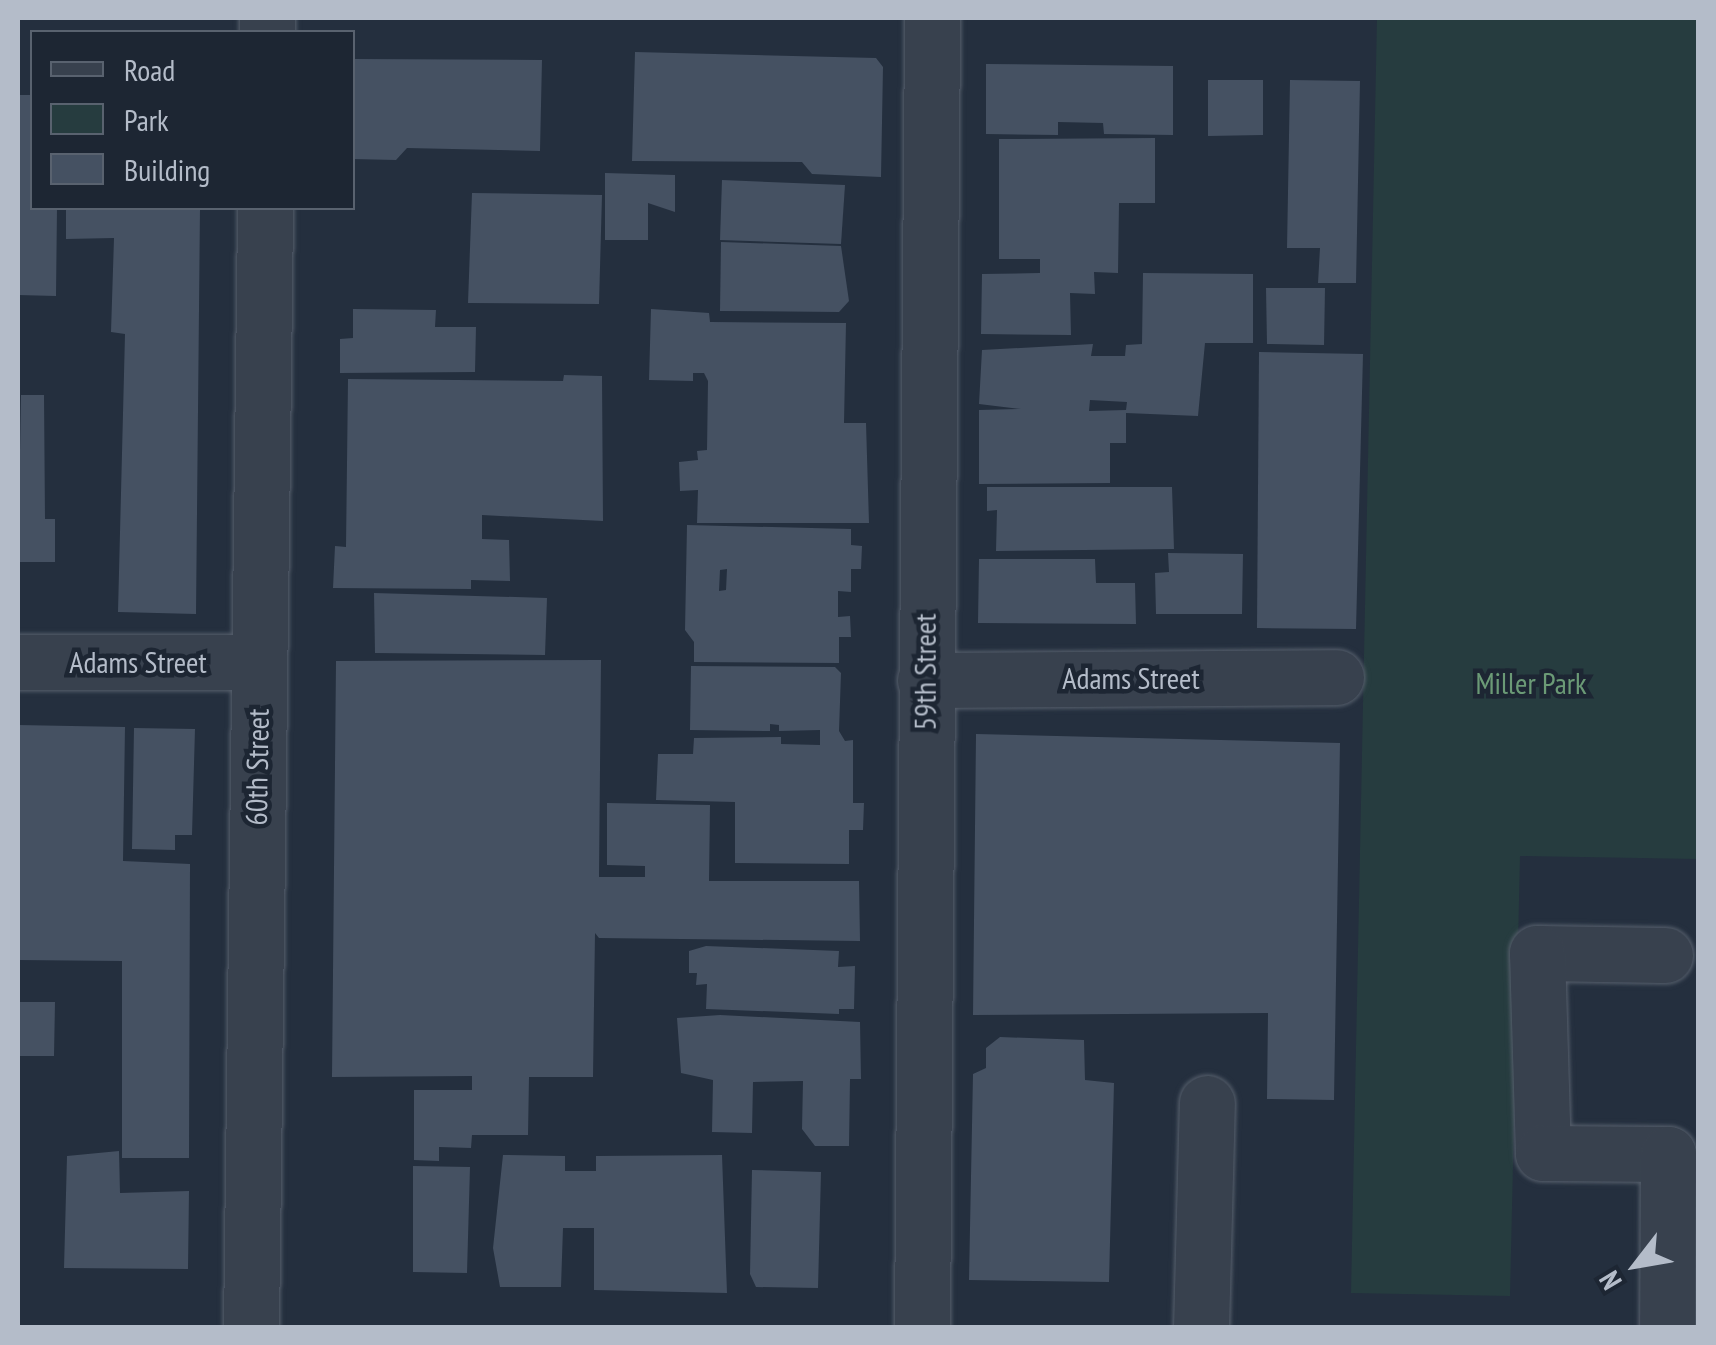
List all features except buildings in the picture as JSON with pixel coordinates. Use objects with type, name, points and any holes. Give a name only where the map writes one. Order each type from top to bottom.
[{"type":"street","name":"59th Street","points":[[922,1328],[932,18]]},
{"type":"street","name":"60th Street","points":[[251,1328],[264,210]]},
{"type":"street","name":"Adams Street","points":[[18,662],[258,662]]},
{"type":"street","name":"Adams Street","points":[[925,680],[1336,676]]},
{"type":"street","points":[[1665,955],[1538,952],[1543,1153],[1668,1154],[1667,1328]]},
{"type":"street","points":[[1201,1328],[1207,1104]]},
{"type":"green space","name":"Miller Park","points":[[1377,18],[1698,18],[1698,859],[1520,856],[1510,1296],[1351,1293]]}]
